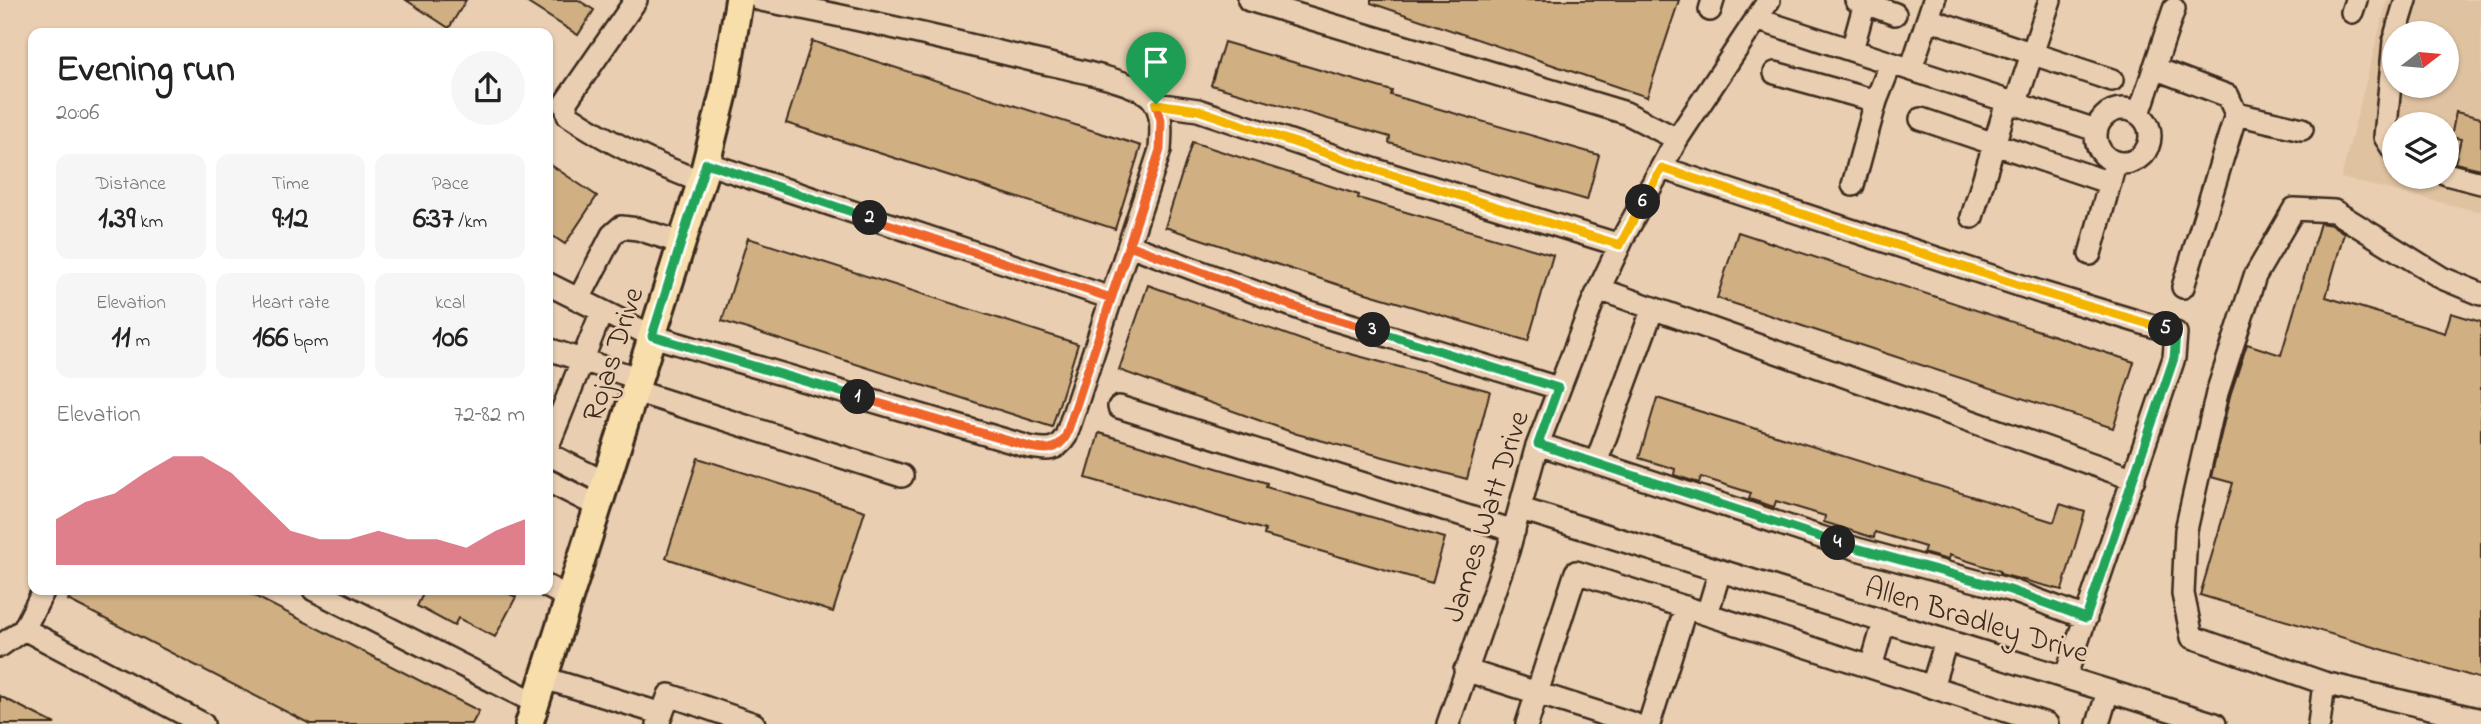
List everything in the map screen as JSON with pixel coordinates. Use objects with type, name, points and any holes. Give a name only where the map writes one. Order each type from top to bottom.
[{"type":"main road","name":"Rojas Drive","points":[[537,702],[559,592],[602,494],[704,172],[724,92],[739,0]]},
{"type":"street","points":[[636,0],[565,103],[568,115],[611,145],[652,164],[704,172],[1111,298]]},
{"type":"street","points":[[553,274],[563,292],[652,336],[1030,447],[1048,450],[1059,446],[1066,436],[1160,150],[1161,120],[1156,104],[1145,92],[1087,74],[858,18],[761,0]]},
{"type":"street","points":[[1249,0],[1626,113],[1677,139]]},
{"type":"street","name":"James Watt Drive","points":[[1448,724],[1514,531],[1538,444],[1599,289],[1677,139],[1769,0]]},
{"type":"street","points":[[1972,218],[1994,145],[2032,53],[2050,0]]},
{"type":"street","points":[[2400,21],[2406,0]]},
{"type":"street","points":[[1852,50],[1861,2],[1895,14]]},
{"type":"street","points":[[1853,185],[1876,101],[1901,66],[1931,9],[2032,53],[2112,80]]},
{"type":"street","points":[[2139,114],[2174,9]]},
{"type":"street","points":[[1756,19],[2096,130]]},
{"type":"street","points":[[2154,68],[2228,96],[2236,114],[2183,286]]},
{"type":"street","points":[[1774,73],[1876,101]]},
{"type":"street","points":[[1156,104],[1198,110],[1376,170],[1620,245]]},
{"type":"street","points":[[1921,119],[1994,145],[2112,173],[2139,159],[2149,145],[2149,128],[2139,114],[2131,110],[2113,111],[2100,122],[2096,130],[2099,149],[2112,173],[2090,254]]},
{"type":"street","points":[[2236,114],[2302,130]]},
{"type":"street","points":[[1662,168],[2030,289],[2176,333],[2174,358],[2065,678]]},
{"type":"street","points":[[2459,177],[2481,183]]},
{"type":"street","points":[[2481,294],[2442,278],[2334,211],[2294,209],[2255,276],[2217,393],[2186,530],[2183,594],[2192,637],[2325,683],[2481,720]]},
{"type":"street","points":[[563,292],[621,227],[638,229],[682,243]]},
{"type":"street","points":[[1129,245],[1306,311],[1558,388]]},
{"type":"street","points":[[1599,289],[2134,479]]},
{"type":"street","points":[[1596,463],[1653,308]]},
{"type":"street","points":[[553,433],[602,311]]},
{"type":"street","points":[[553,351],[582,360],[637,385],[902,476]]},
{"type":"street","points":[[1119,407],[1514,531]]},
{"type":"street","points":[[1538,444],[1857,549],[2010,590],[2086,618]]},
{"type":"street","points":[[553,458],[602,494]]},
{"type":"street","points":[[553,482],[602,494]]},
{"type":"street","name":"Allen Bradley Drive","points":[[1521,509],[2214,724]]},
{"type":"street","points":[[1707,614],[1720,571]]},
{"type":"street","points":[[1527,724],[1576,572],[2047,724]]},
{"type":"street","points":[[0,646],[24,629],[41,595]]},
{"type":"street","points":[[324,595],[537,702],[660,719],[669,695],[754,724]]},
{"type":"street","points":[[1649,724],[1686,607]]},
{"type":"street","points":[[1871,667],[1884,622]]},
{"type":"street","points":[[24,629],[203,724]]},
{"type":"street","points":[[1931,687],[1946,641]]},
{"type":"street","points":[[1465,670],[1634,724]]},
{"type":"street","points":[[2319,724],[2325,683]]},
{"type":"street","points":[[2098,724],[2108,691]]},
{"type":"shaded area","points":[[2387,0],[2481,0],[2481,212],[2386,189],[2459,189],[2459,112],[2382,112],[2382,188],[2341,178]]},
{"type":"building","points":[[406,0],[466,0],[449,28]]},
{"type":"building","points":[[523,0],[578,0],[594,10],[578,35]]},
{"type":"building","points":[[1371,0],[1679,0],[1647,97],[1371,3]]},
{"type":"building","points":[[812,41],[1141,146],[1115,229],[786,123]]},
{"type":"building","points":[[1224,42],[1392,91],[1391,95],[1599,155],[1587,200],[1389,143],[1390,137],[1211,85]]},
{"type":"building","points":[[2459,113],[2481,118],[2481,169],[2459,164]]},
{"type":"building","points":[[1192,142],[1359,195],[1358,198],[1553,255],[1528,341],[1339,285],[1165,227]]},
{"type":"building","points":[[553,166],[597,196],[565,244],[553,236]]},
{"type":"building","points":[[2320,223],[2332,225],[2344,233],[2326,297],[2445,333],[2451,313],[2481,322],[2481,679],[2200,595],[2233,483],[2211,477],[2230,396],[2247,344],[2281,355]]},
{"type":"building","points":[[1738,232],[2134,362],[2113,428],[1717,298]]},
{"type":"building","points":[[748,238],[1078,344],[1052,427],[722,321]]},
{"type":"building","points":[[1148,285],[1313,344],[1490,391],[1467,479],[1297,434],[1119,370]]},
{"type":"building","points":[[1657,398],[2054,522],[2060,504],[2085,512],[2062,590],[2000,574],[2000,571],[1949,555],[1948,560],[1923,553],[1925,547],[1875,532],[1874,538],[1824,522],[1825,516],[1776,501],[1774,507],[1749,499],[1751,493],[1701,477],[1699,483],[1674,475],[1675,469],[1639,458]]},
{"type":"building","points":[[1099,433],[1267,483],[1266,487],[1445,538],[1432,583],[1264,535],[1265,530],[1086,478]]},
{"type":"building","points":[[698,458],[865,511],[833,612],[666,558]]},
{"type":"building","points":[[70,595],[253,595],[479,711],[472,724],[310,724],[68,600]]},
{"type":"building","points":[[422,595],[516,597],[495,637],[458,618],[454,626],[417,606]]},
{"type":"building","points":[[0,696],[55,724],[0,724]]},
{"type":"route","points":[[1156,104],[1161,120],[1160,150],[1111,298],[1066,436],[1059,446],[1048,450],[1030,447],[652,336],[706,163],[1111,298],[1129,245],[1306,311],[1558,388],[1538,444],[1857,549],[2010,590],[2086,618],[2174,358],[2176,333],[2169,329],[2043,293],[1662,168],[1620,245],[1376,170],[1198,110],[1156,104]]}]
